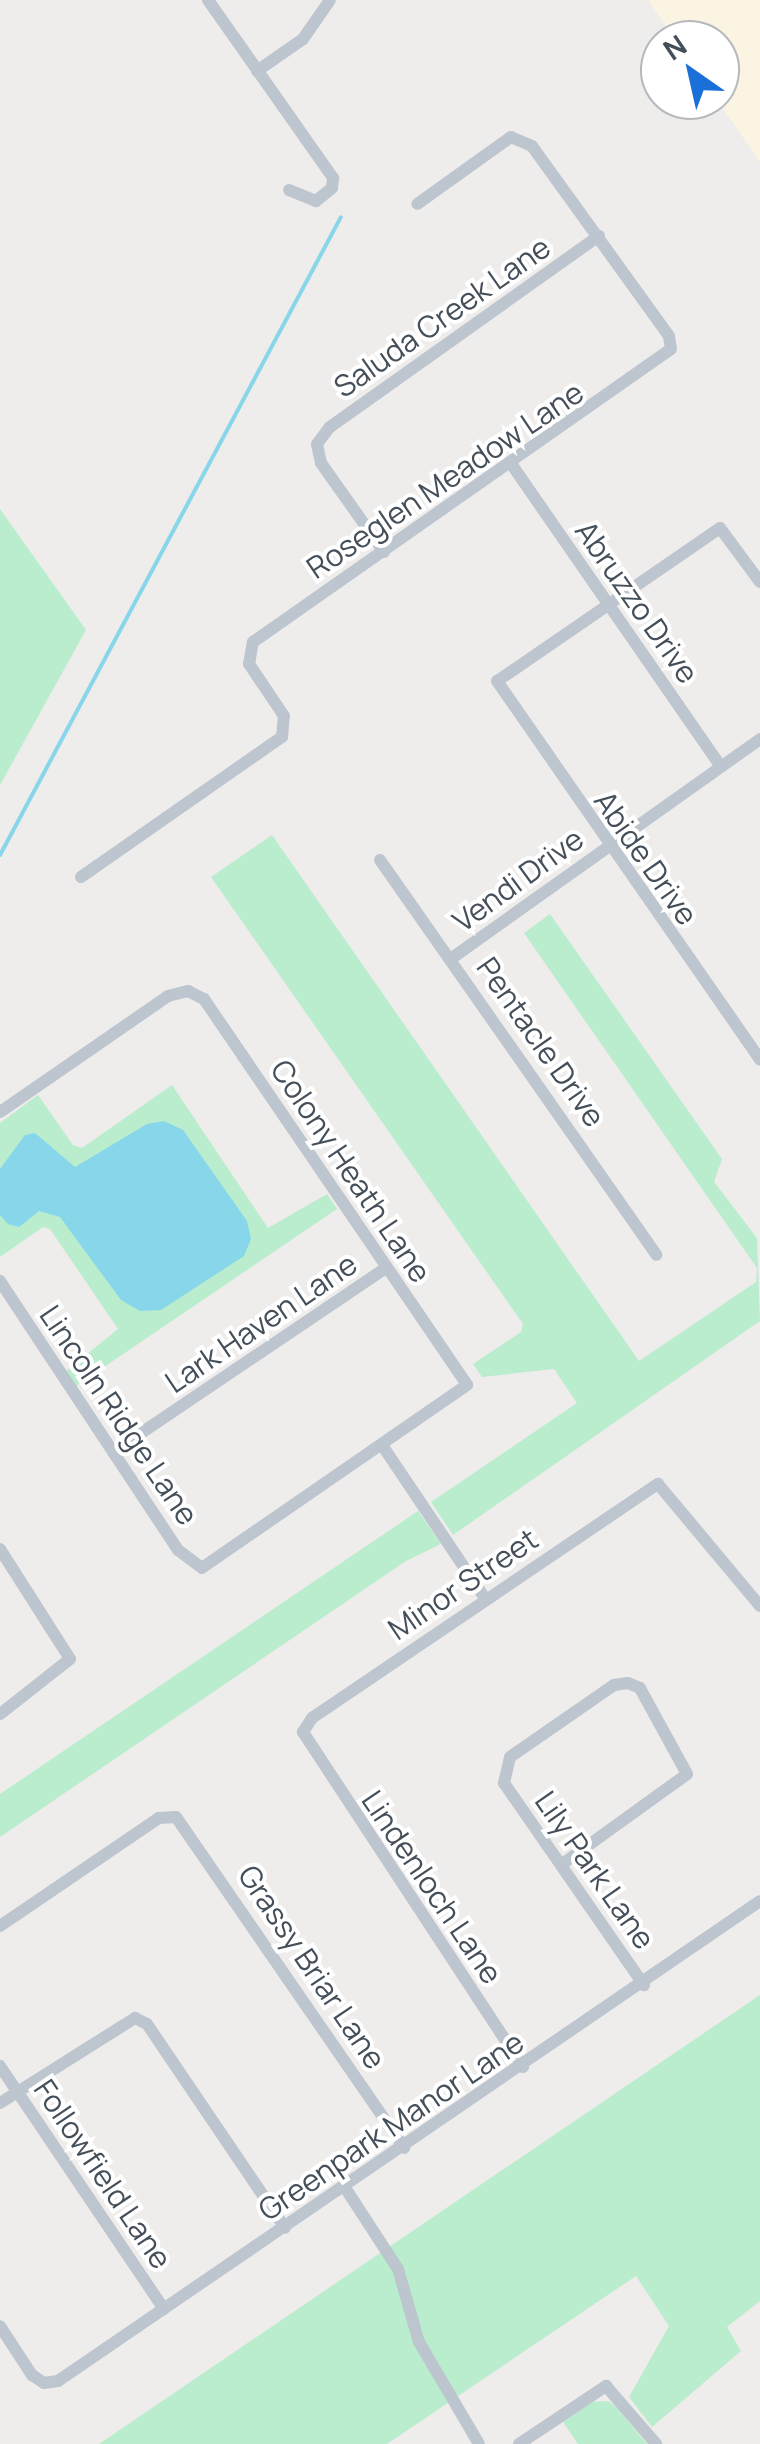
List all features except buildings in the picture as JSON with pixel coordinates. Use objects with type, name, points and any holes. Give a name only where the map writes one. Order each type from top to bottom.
[{"type":"street","points":[[208,0],[328,169],[332,188],[316,201],[289,190]]},
{"type":"street","points":[[257,71],[303,38],[330,0]]},
{"type":"street","points":[[416,204],[511,137],[532,146],[599,236]]},
{"type":"street","name":"Roseglen Meadow Lane","points":[[81,877],[282,737],[284,716],[246,652],[670,349],[670,336],[599,236]]},
{"type":"street","name":"Saluda Creek Lane","points":[[384,552],[321,462],[318,444],[330,427],[599,236]]},
{"type":"street","name":"Abruzzo Drive","points":[[512,465],[721,767]]},
{"type":"street","points":[[608,603],[720,528],[760,582]]},
{"type":"street","name":"Abide Drive","points":[[608,603],[497,681],[606,847],[759,1055]]},
{"type":"street","name":"Vendi Drive","points":[[452,958],[760,739]]},
{"type":"street","name":"Pentacle Drive","points":[[380,860],[657,1255]]},
{"type":"street","name":"Colony Heath Lane","points":[[0,1112],[168,996],[188,991],[204,1000],[467,1386],[382,1444]]},
{"type":"street","name":"Lark Haven Lane","points":[[113,1452],[386,1268]]},
{"type":"street","name":"Lincoln Ridge Lane","points":[[0,1281],[188,1563],[202,1568],[382,1444]]},
{"type":"street","points":[[382,1444],[485,1598]]},
{"type":"street","name":"Minor Street","points":[[303,1732],[312,1718],[658,1484],[760,1606]]},
{"type":"street","points":[[0,1548],[70,1659],[0,1714]]},
{"type":"street","name":"Lily Park Lane","points":[[561,1865],[687,1774],[640,1688],[614,1684],[510,1757],[504,1783],[644,1985]]},
{"type":"street","name":"Lindenloch Lane","points":[[303,1732],[522,2067]]},
{"type":"street","name":"Grassy Briar Lane","points":[[0,1926],[160,1818],[176,1817],[404,2148]]},
{"type":"street","name":"Greenpark Manor Lane","points":[[0,2326],[44,2383],[58,2381],[644,1985],[760,1901]]},
{"type":"street","points":[[0,2103],[135,2018],[146,2024],[285,2228]]},
{"type":"street","name":"Followfield Lane","points":[[0,2066],[164,2310]]},
{"type":"street","points":[[344,2186],[398,2269],[419,2342],[479,2444]]},
{"type":"street","points":[[519,2444],[606,2386],[656,2444]]},
{"type":"shaded area","points":[[648,0],[760,0],[760,162],[731,120],[740,120],[740,20],[662,20]]},
{"type":"green space","points":[[0,509],[86,630],[0,785]]},
{"type":"green space","points":[[272,835],[639,1361],[756,1282],[757,1268],[524,933],[550,914],[722,1159],[714,1182],[757,1238],[760,1321],[453,1535],[431,1502],[577,1403],[554,1369],[482,1377],[473,1364],[521,1332],[523,1324],[211,877]]},
{"type":"green space","points":[[172,1085],[268,1228],[327,1194],[337,1209],[76,1386],[66,1371],[118,1329],[50,1229],[43,1227],[0,1257],[0,1123],[38,1095],[73,1145],[82,1148]]},
{"type":"green space","points":[[418,1511],[441,1544],[406,1561],[0,1837],[0,1794]]},
{"type":"green space","points":[[760,1995],[760,2301],[727,2327],[741,2351],[652,2427],[629,2397],[669,2326],[636,2276],[387,2444],[99,2444]]},
{"type":"green space","points":[[608,2401],[647,2444],[578,2444],[563,2422],[592,2402]]},
{"type":"water","points":[[164,1121],[183,1130],[247,1221],[251,1239],[244,1256],[161,1310],[140,1311],[121,1300],[60,1217],[39,1211],[19,1227],[8,1224],[0,1215],[0,1169],[25,1135],[35,1133],[75,1167],[147,1124]]},
{"type":"waterway","points":[[0,855],[341,217]]}]
